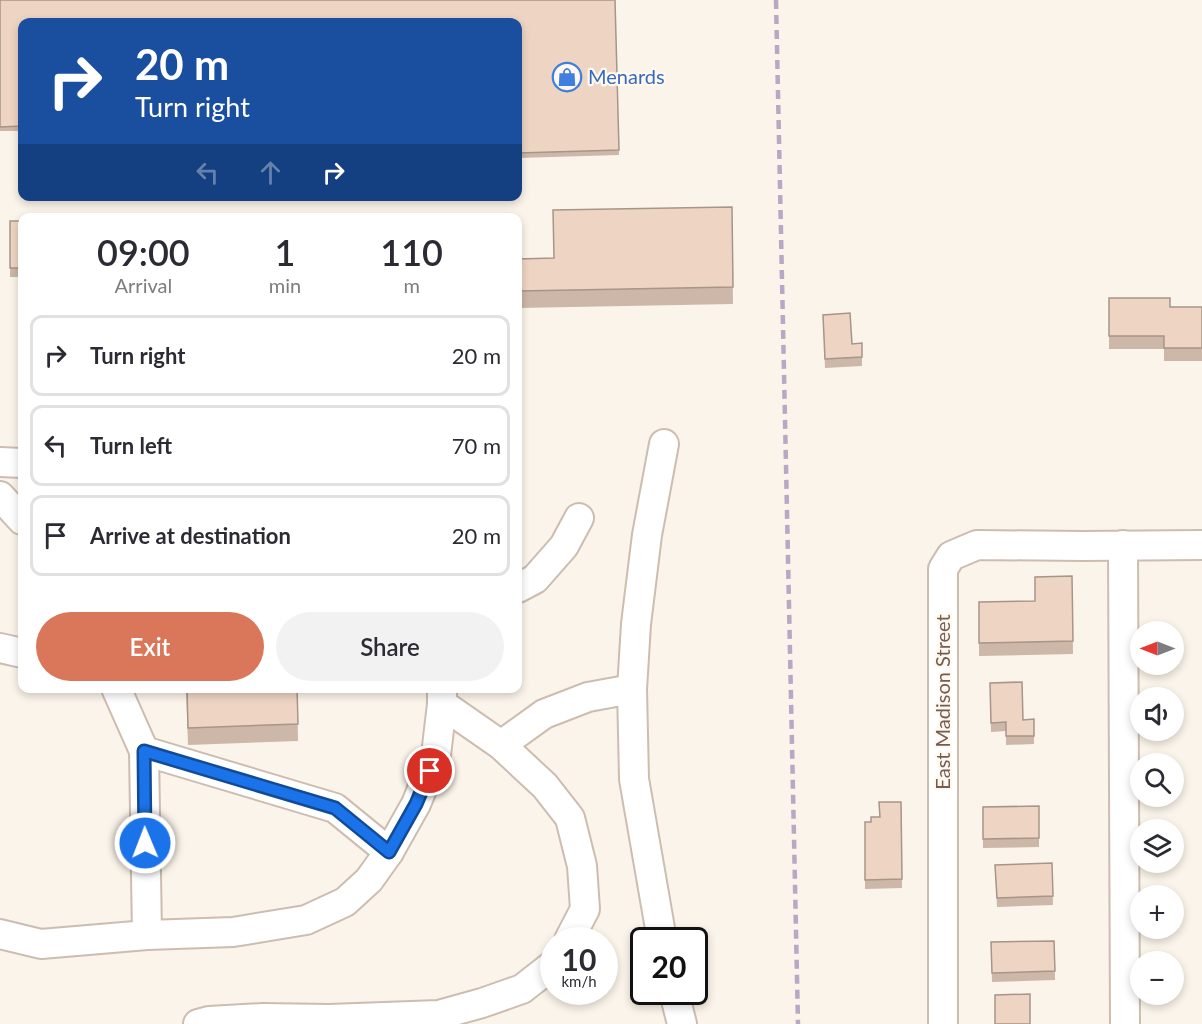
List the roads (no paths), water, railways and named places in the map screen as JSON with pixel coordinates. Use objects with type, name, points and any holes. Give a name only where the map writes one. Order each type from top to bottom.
[{"type":"street","points":[[660,927],[633,779],[632,689],[636,624],[647,535],[664,444]]},
{"type":"street","points":[[0,462],[18,463]]},
{"type":"street","points":[[0,496],[18,516]]},
{"type":"street","points":[[522,586],[535,579],[564,546],[579,518]]},
{"type":"street","name":"East Madison Street","points":[[943,1024],[943,569],[951,556],[977,545],[1202,545]]},
{"type":"street","points":[[1123,545],[1125,1024]]},
{"type":"street","points":[[0,648],[18,652]]},
{"type":"street","points":[[501,745],[544,714],[588,697],[632,689]]},
{"type":"street","points":[[118,693],[144,751],[147,935]]},
{"type":"street","points":[[442,696],[501,745],[545,786],[570,818],[582,866],[585,909],[576,927]]},
{"type":"street","points":[[0,934],[41,944],[147,935],[233,932],[306,920],[345,902],[369,880],[389,852],[416,804],[436,755],[442,696]]},
{"type":"street","points":[[144,751],[335,808],[389,852]]},
{"type":"street","points":[[198,1024],[209,1021],[263,1018],[329,1019],[439,1015],[522,989],[540,975]]},
{"type":"street","points":[[677,1005],[682,1024]]},
{"type":"railway","points":[[776,0],[798,1024]]},
{"type":"place","name":"Menards","points":[[567,77]]}]
